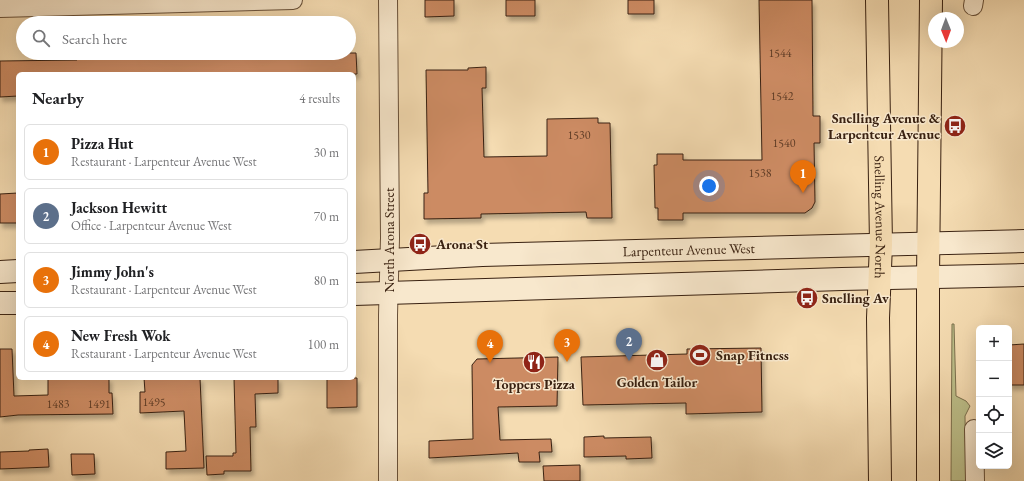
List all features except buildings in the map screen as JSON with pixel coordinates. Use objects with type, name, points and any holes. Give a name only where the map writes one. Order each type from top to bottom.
[{"type":"main road","name":"Snelling Avenue North","points":[[877,0],[881,244],[878,318],[880,481]]},
{"type":"main road","points":[[928,481],[928,278],[931,0]]},
{"type":"main road","name":"Larpenteur Avenue West","points":[[356,262],[482,255],[1024,241]]},
{"type":"main road","points":[[0,272],[16,271]]},
{"type":"main road","points":[[356,294],[1024,275]]},
{"type":"main road","points":[[0,303],[16,302]]},
{"type":"street","points":[[0,8],[293,0]]},
{"type":"street","name":"North Arona Street","points":[[388,0],[390,238],[388,261],[388,481]]},
{"type":"street","points":[[974,429],[976,481]]},
{"type":"green space","points":[[952,324],[954,324],[956,396],[966,401],[970,406],[965,416],[966,481],[951,481]]},
{"type":"place","name":"Snelling Avenue & Larpenteur Avenue","points":[[955,126]]},
{"type":"place","name":"Pizza Hut","points":[[803,193]]},
{"type":"place","name":"Arona St","points":[[420,244]]},
{"type":"place","name":"Snelling Av","points":[[807,298]]},
{"type":"place","name":"Snap Fitness","points":[[700,355]]},
{"type":"place","name":"Golden Tailor","points":[[657,360]]},
{"type":"place","name":"Jackson Hewitt","points":[[629,361]]},
{"type":"place","name":"Toppers Pizza","points":[[534,362]]},
{"type":"place","name":"Jimmy John's","points":[[567,362]]},
{"type":"place","name":"New Fresh Wok","points":[[490,363]]}]
